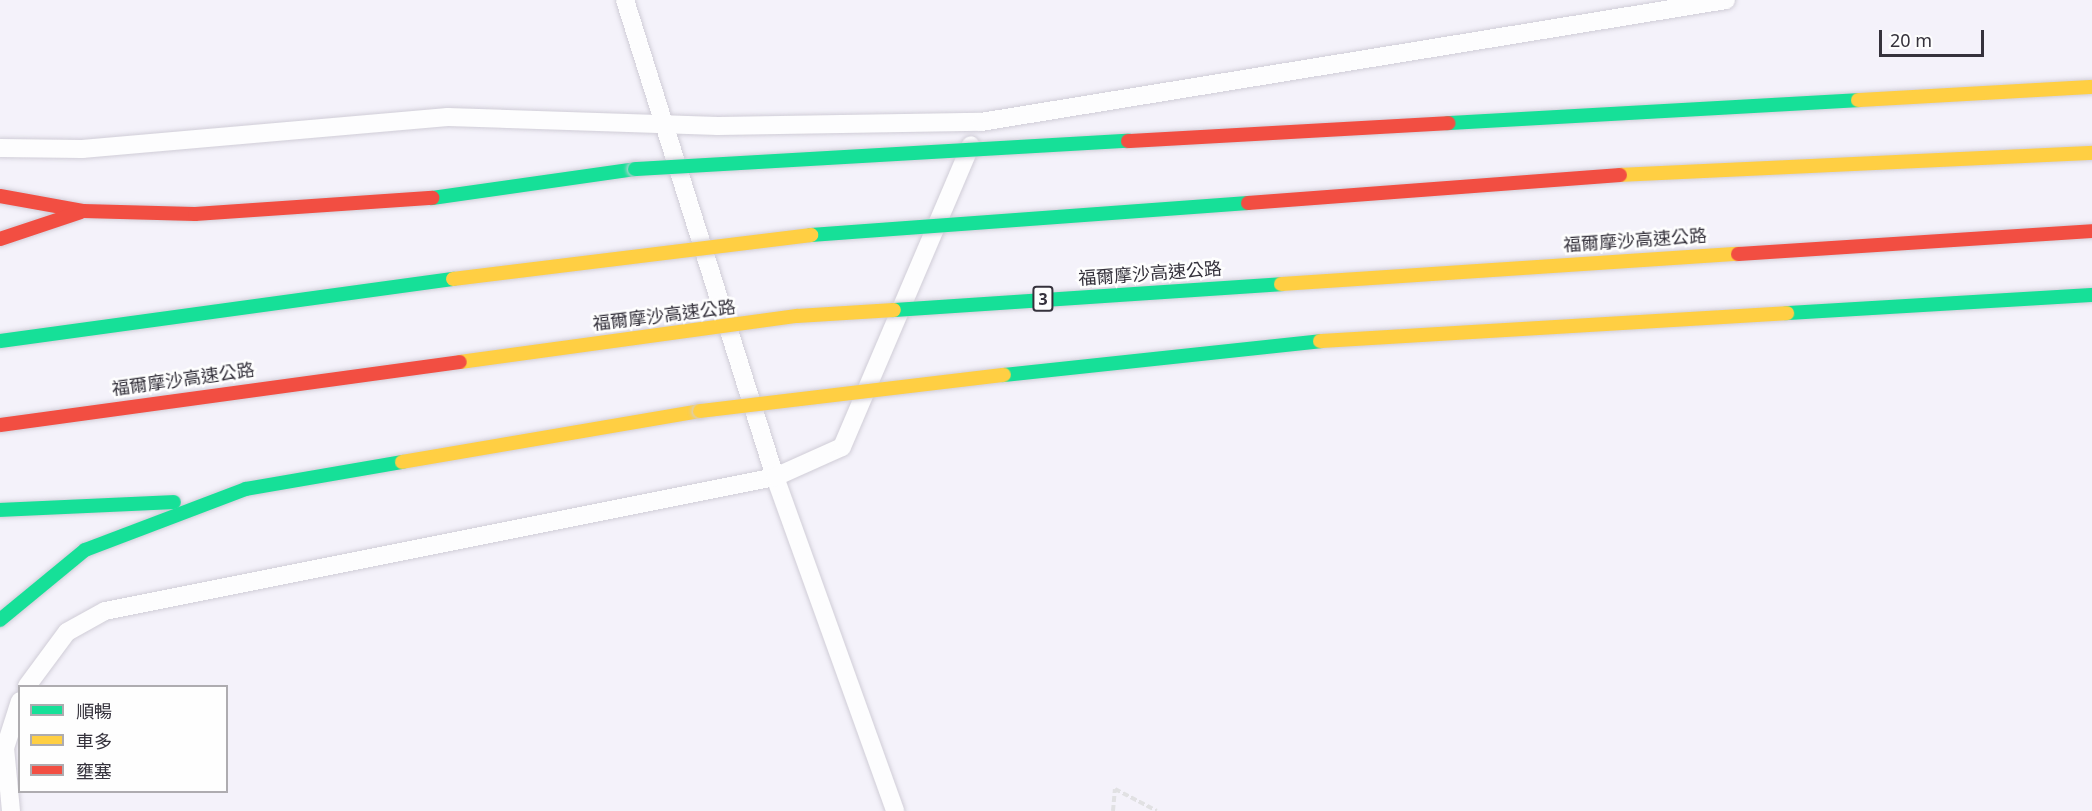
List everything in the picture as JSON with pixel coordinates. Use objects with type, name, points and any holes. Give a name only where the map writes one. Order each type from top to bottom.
[{"type":"highway","points":[[0,196],[83,211],[195,214],[460,196],[635,169],[2092,87]]},
{"type":"highway","points":[[0,341],[135,319],[789,237],[1620,175],[2092,153]]},
{"type":"highway","points":[[0,239],[83,211]]},
{"type":"highway","name":"福爾摩沙高速公路","points":[[0,425],[797,316],[2092,231]]},
{"type":"highway","points":[[0,510],[129,508],[236,492],[700,411],[1241,346],[2092,295]]},
{"type":"highway","points":[[0,620],[85,550],[236,492]]},
{"type":"lane","points":[[625,0],[661,123],[775,477],[895,811]]},
{"type":"lane","points":[[0,148],[82,149],[448,117],[661,123],[981,122],[1726,0]]},
{"type":"lane","points":[[28,685],[67,632],[105,611],[775,477],[842,447],[981,122]]},
{"type":"lane","points":[[11,811],[5,748],[18,707]]},
{"type":"path","points":[[1113,811],[1115,789],[1157,811]]},
{"type":"traffic: fast","points":[[1448,123],[1858,100]]},
{"type":"traffic: fast","points":[[635,169],[1128,141]]},
{"type":"traffic: fast","points":[[432,198],[635,169]]},
{"type":"traffic: fast","points":[[811,235],[1248,203]]},
{"type":"traffic: fast","points":[[0,341],[453,279]]},
{"type":"traffic: fast","points":[[894,310],[1281,284]]},
{"type":"traffic: fast","points":[[1787,313],[2092,295]]},
{"type":"traffic: fast","points":[[1004,375],[1320,341]]},
{"type":"traffic: fast","points":[[0,620],[85,550],[246,489],[402,462]]},
{"type":"traffic: fast","points":[[0,510],[174,502]]},
{"type":"traffic: slow","points":[[1858,100],[2092,87]]},
{"type":"traffic: slow","points":[[1620,175],[2092,153]]},
{"type":"traffic: slow","points":[[453,279],[811,235]]},
{"type":"traffic: slow","points":[[1281,284],[1738,254]]},
{"type":"traffic: slow","points":[[460,362],[797,316],[894,310]]},
{"type":"traffic: slow","points":[[1320,341],[1787,313]]},
{"type":"traffic: slow","points":[[700,411],[1004,375]]},
{"type":"traffic: slow","points":[[402,462],[700,411]]},
{"type":"traffic: jam","points":[[1128,141],[1448,123]]},
{"type":"traffic: jam","points":[[1248,203],[1620,175]]},
{"type":"traffic: jam","points":[[0,196],[83,211],[195,214],[432,198]]},
{"type":"traffic: jam","points":[[0,239],[81,212]]},
{"type":"traffic: jam","points":[[1738,254],[2092,231]]},
{"type":"traffic: jam","points":[[0,425],[460,362]]}]
